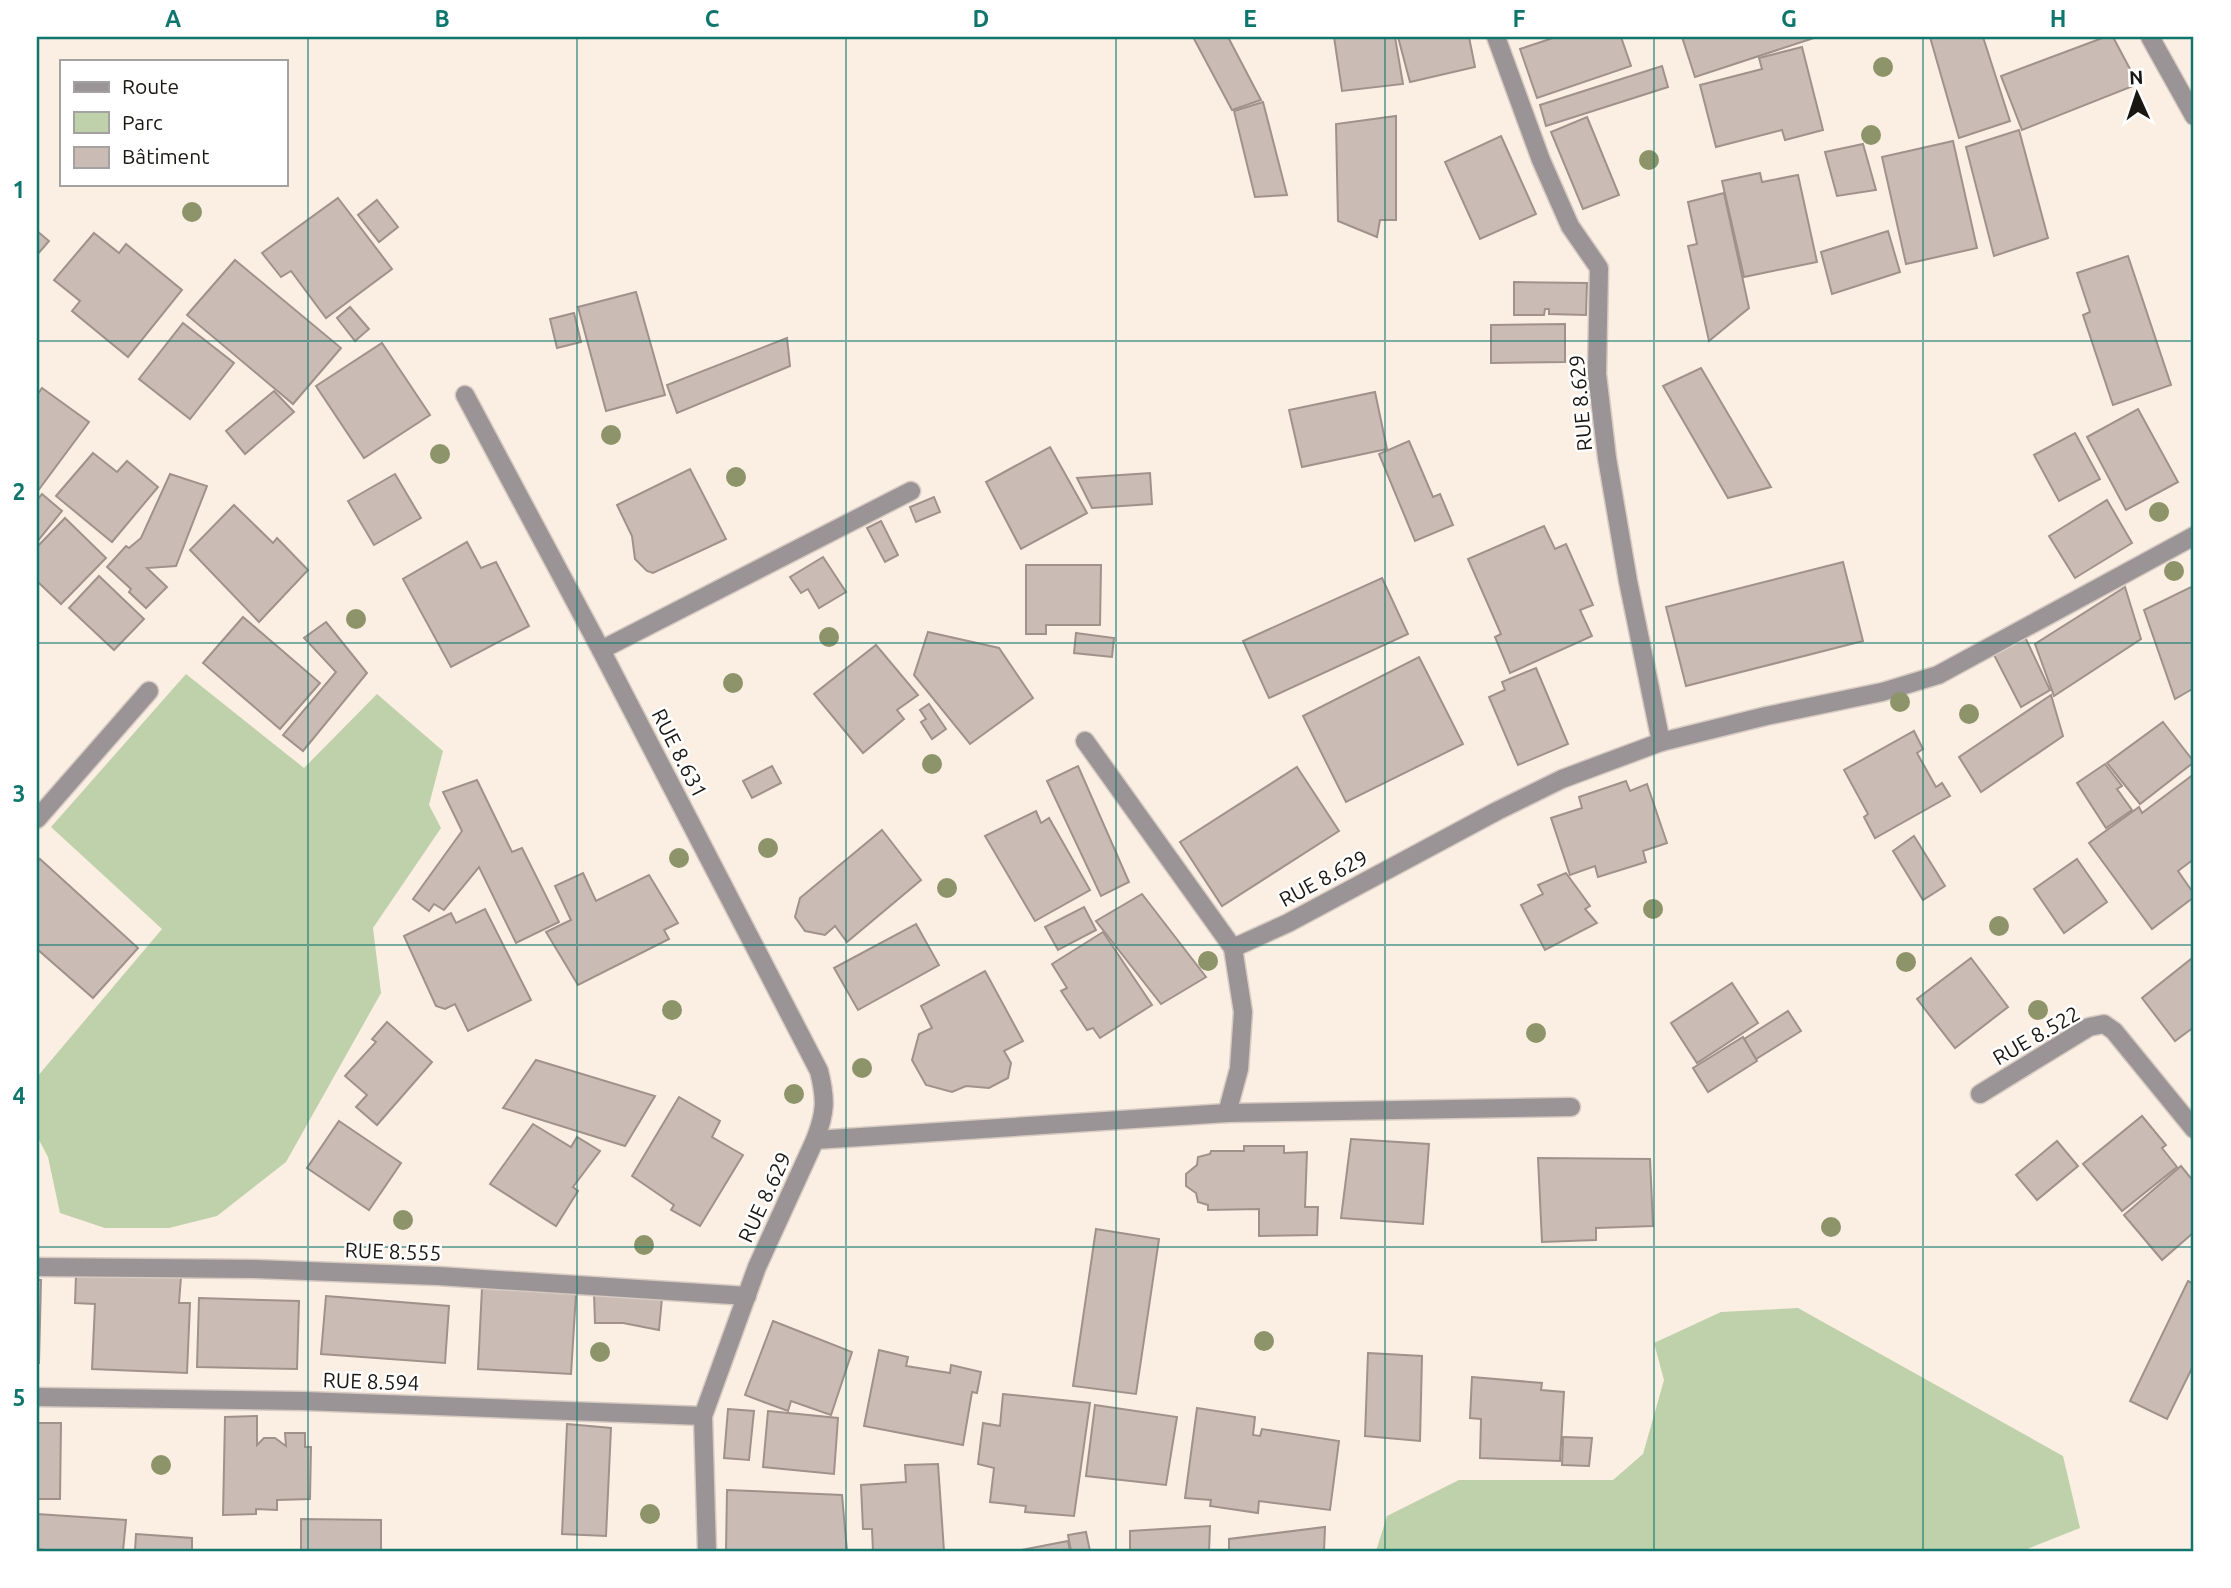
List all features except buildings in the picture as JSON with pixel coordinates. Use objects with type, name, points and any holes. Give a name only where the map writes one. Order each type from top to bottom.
[{"type":"street","name":"RUE 8.629","points":[[1496,37],[1541,160],[1570,226],[1599,268],[1597,374],[1607,458],[1628,581],[1661,742]]},
{"type":"street","points":[[2150,37],[2194,116]]},
{"type":"street","name":"RUE 8.631","points":[[465,395],[601,650],[819,1071],[825,1096],[823,1118],[816,1139]]},
{"type":"street","points":[[601,650],[911,491]]},
{"type":"street","name":"RUE 8.629","points":[[1233,948],[1288,923],[1562,779],[1661,742],[1766,716],[1882,692],[1937,675],[2194,536]]},
{"type":"street","points":[[37,819],[149,691]]},
{"type":"street","points":[[1085,741],[1233,948],[1242,1013],[1239,1069],[1227,1113]]},
{"type":"street","name":"RUE 8.522","points":[[1980,1094],[2089,1027],[2104,1024],[2114,1031],[2194,1129]]},
{"type":"street","name":"RUE 8.629","points":[[706,1551],[703,1416],[757,1268],[816,1139],[1227,1113],[1571,1107]]},
{"type":"street","name":"RUE 8.555","points":[[37,1267],[255,1269],[438,1276],[747,1296]]},
{"type":"street","name":"RUE 8.594","points":[[37,1396],[304,1401],[703,1416]]},
{"type":"green space","points":[[186,674],[304,768],[377,694],[443,751],[429,805],[441,828],[373,928],[381,993],[286,1162],[217,1216],[169,1228],[105,1228],[60,1213],[48,1157],[37,1136],[37,1077],[162,929],[51,827]]},
{"type":"green space","points":[[1798,1308],[2063,1456],[2080,1528],[2022,1551],[1376,1551],[1387,1516],[1459,1480],[1613,1480],[1643,1454],[1664,1380],[1654,1343],[1721,1312]]}]
